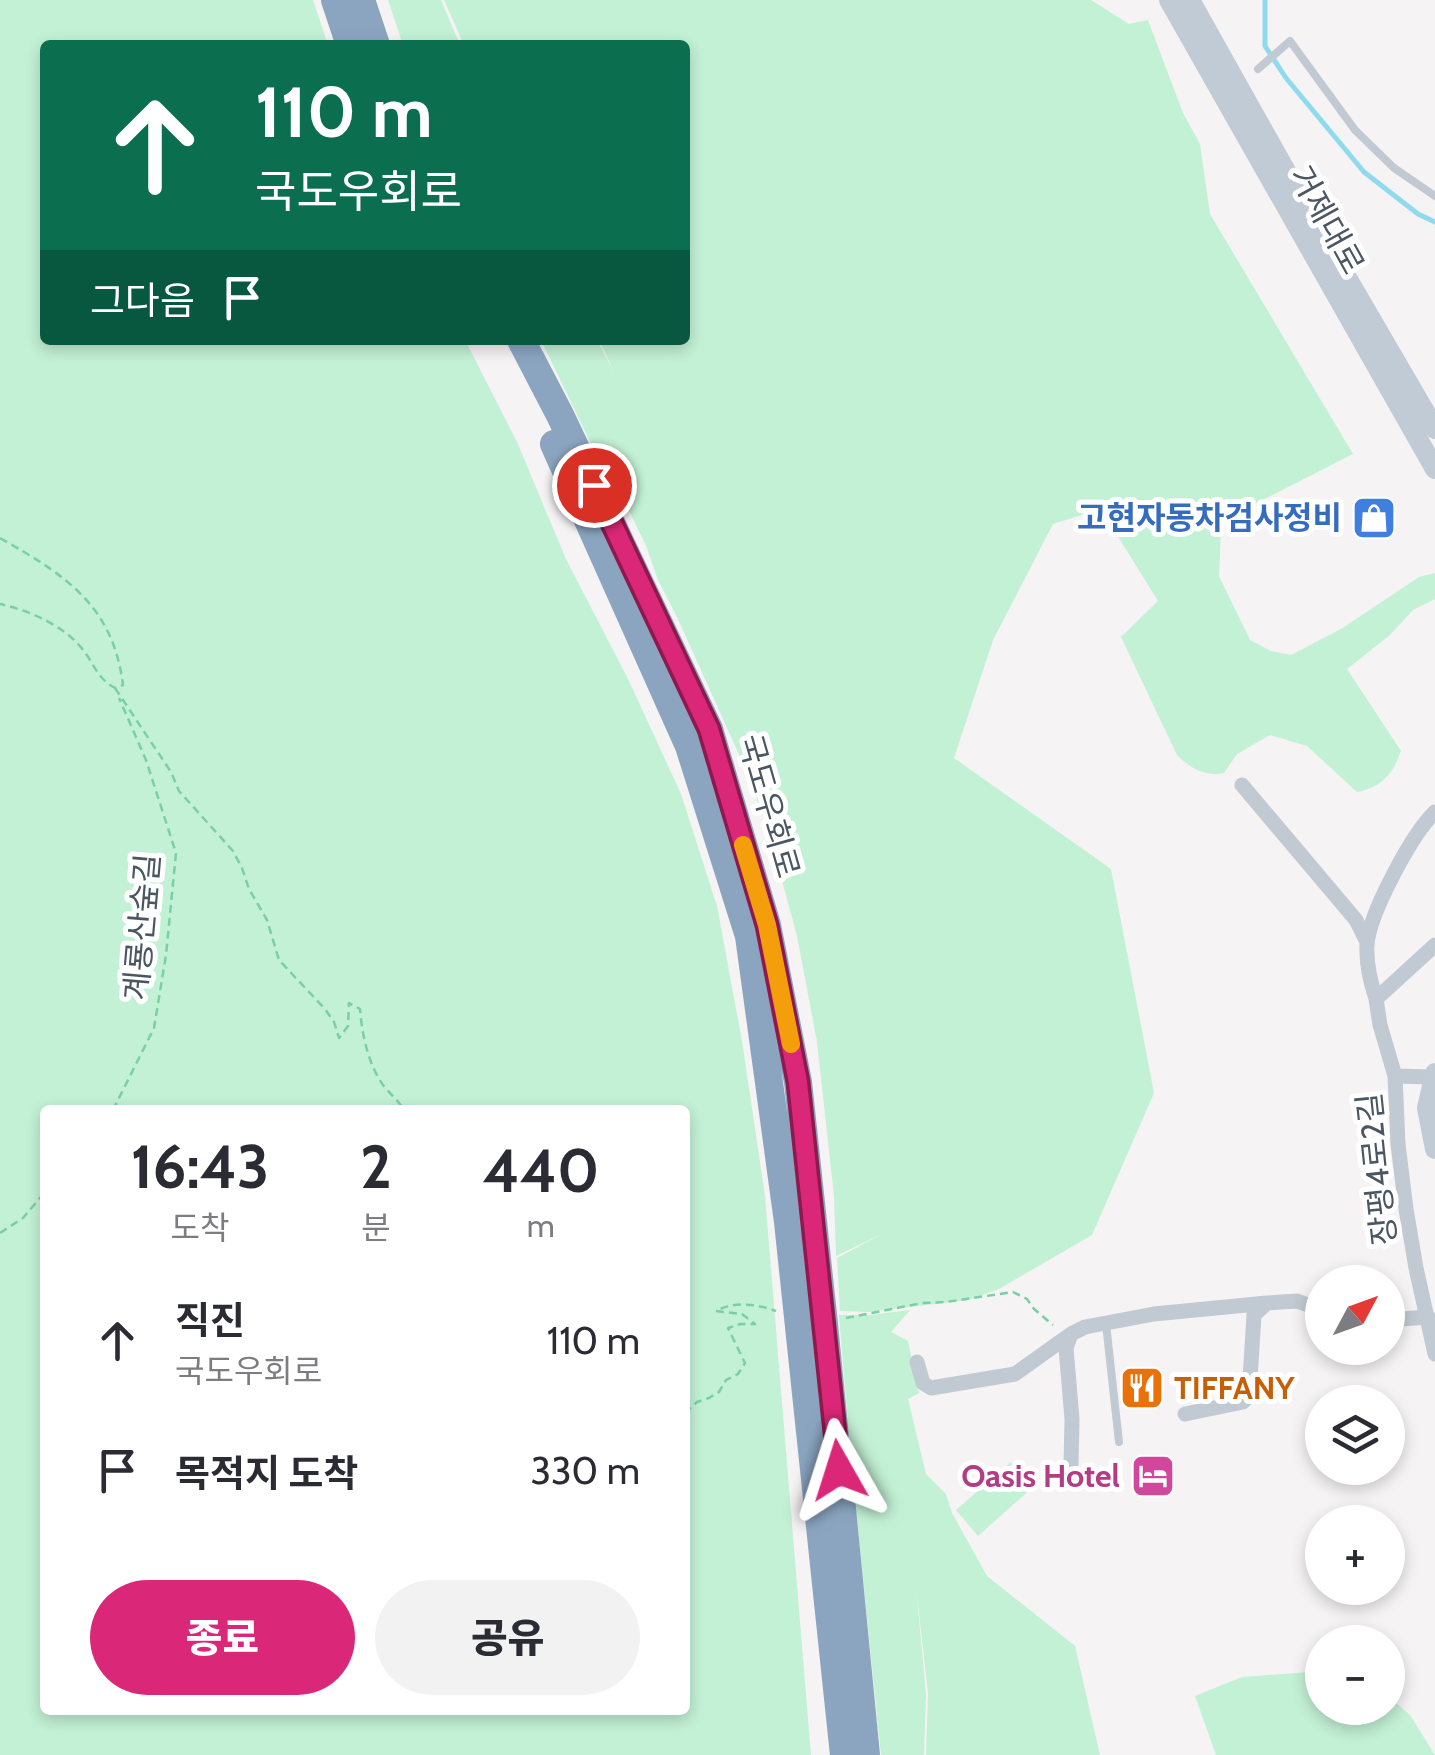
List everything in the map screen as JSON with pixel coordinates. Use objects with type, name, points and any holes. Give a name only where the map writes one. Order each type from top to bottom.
[{"type":"highway","points":[[335,0],[348,40]]},
{"type":"highway","points":[[361,0],[374,40]]},
{"type":"highway","name":"국도우회로","points":[[504,345],[536,404],[689,746],[750,936],[800,1217]]},
{"type":"highway","name":"국도우회로","points":[[524,345],[709,729],[767,925],[798,1082],[800,1217]]},
{"type":"highway","points":[[800,1217],[846,1656],[866,1755]]},
{"type":"highway","points":[[844,1755],[846,1656]]},
{"type":"main road","name":"거제대로","points":[[1169,0],[1435,469]]},
{"type":"main road","name":"거제대로","points":[[1190,0],[1435,429]]},
{"type":"main road","points":[[1434,1075],[1427,1108],[1435,1149]]},
{"type":"street","points":[[1242,786],[1356,920],[1367,942]]},
{"type":"street","points":[[1367,942],[1384,894],[1421,826],[1435,812]]},
{"type":"street","name":"장평4로2길","points":[[1367,942],[1368,974],[1395,1076],[1402,1176],[1416,1268],[1435,1354]]},
{"type":"street","points":[[1376,999],[1435,946]]},
{"type":"street","points":[[1395,1076],[1434,1075]]},
{"type":"street","points":[[917,1362],[923,1384],[931,1388],[1016,1374],[1085,1327],[1154,1314],[1296,1301],[1305,1304]]},
{"type":"street","points":[[1185,1414],[1243,1402],[1249,1396],[1254,1316],[1267,1303]]},
{"type":"street","points":[[1405,1318],[1428,1316]]},
{"type":"street","points":[[1071,1334],[1066,1348],[1071,1465]]},
{"type":"lane","points":[[1258,69],[1290,41],[1355,130],[1394,168],[1435,196]]},
{"type":"lane","points":[[1106,1324],[1119,1442]]},
{"type":"path","points":[[0,538],[43,563],[90,602],[105,621],[123,685],[115,688]]},
{"type":"path","points":[[0,604],[66,631],[97,674],[115,688],[171,772],[179,791],[233,851],[267,920],[278,960],[325,1008],[339,1038],[348,1026],[350,1003],[360,1009],[371,1062],[386,1089],[401,1105]]},
{"type":"path","name":"계룡산숲길","points":[[115,688],[146,760],[176,853],[154,1028],[116,1105]]},
{"type":"path","points":[[0,1233],[23,1218],[40,1198]]},
{"type":"green space","points":[[0,0],[313,0],[326,40],[40,40],[40,345],[468,345],[517,442],[566,559],[629,681],[681,794],[717,906],[742,1041],[765,1196],[811,1755],[0,1755]]},
{"type":"green space","points":[[388,0],[441,0],[458,40],[401,40]]},
{"type":"green space","points":[[444,0],[1091,0],[1129,24],[1148,20],[1183,113],[1200,144],[1210,214],[1353,454],[1233,515],[1221,528],[1219,576],[1250,640],[1271,651],[1291,655],[1341,629],[1419,577],[1435,573],[1435,599],[1413,610],[1390,635],[1347,669],[1401,751],[1385,779],[1357,792],[1307,746],[1270,735],[1237,754],[1224,773],[1210,774],[1177,755],[1121,637],[1158,601],[1101,509],[1053,524],[993,640],[954,758],[1111,869],[1154,1093],[1092,1235],[999,1289],[968,1300],[868,1312],[840,1311],[837,1258],[882,1234],[836,1256],[834,1196],[817,1042],[797,936],[771,840],[750,779],[646,546],[543,345],[600,345],[614,372],[601,345],[690,345],[690,40],[462,40]]},
{"type":"green space","points":[[910,1310],[891,1332],[908,1341],[919,1393],[908,1399],[926,1474],[946,1494],[952,1513],[987,1576],[1075,1646],[1100,1755],[926,1755],[928,1693],[916,1587],[926,1694],[924,1755],[881,1755],[839,1315]]},
{"type":"green space","points":[[1011,1462],[1033,1487],[978,1536],[956,1510]]},
{"type":"green space","points":[[1305,1672],[1305,1725],[1405,1725],[1405,1711],[1435,1755],[1216,1755],[1195,1696],[1242,1677]]},
{"type":"waterway","points":[[1265,0],[1265,46],[1286,78],[1364,172],[1418,214],[1435,222]]},
{"type":"slow traffic","points":[[743,845],[767,925],[791,1044]]},
{"type":"place","name":"고현자동차검사정비","points":[[1374,518]]},
{"type":"place","name":"TIFFANY","points":[[1142,1388]]},
{"type":"place","name":"Oasis Hotel","points":[[1153,1476]]},
{"type":"route","points":[[594,485],[709,729],[767,925],[798,1082],[839,1470]]}]
